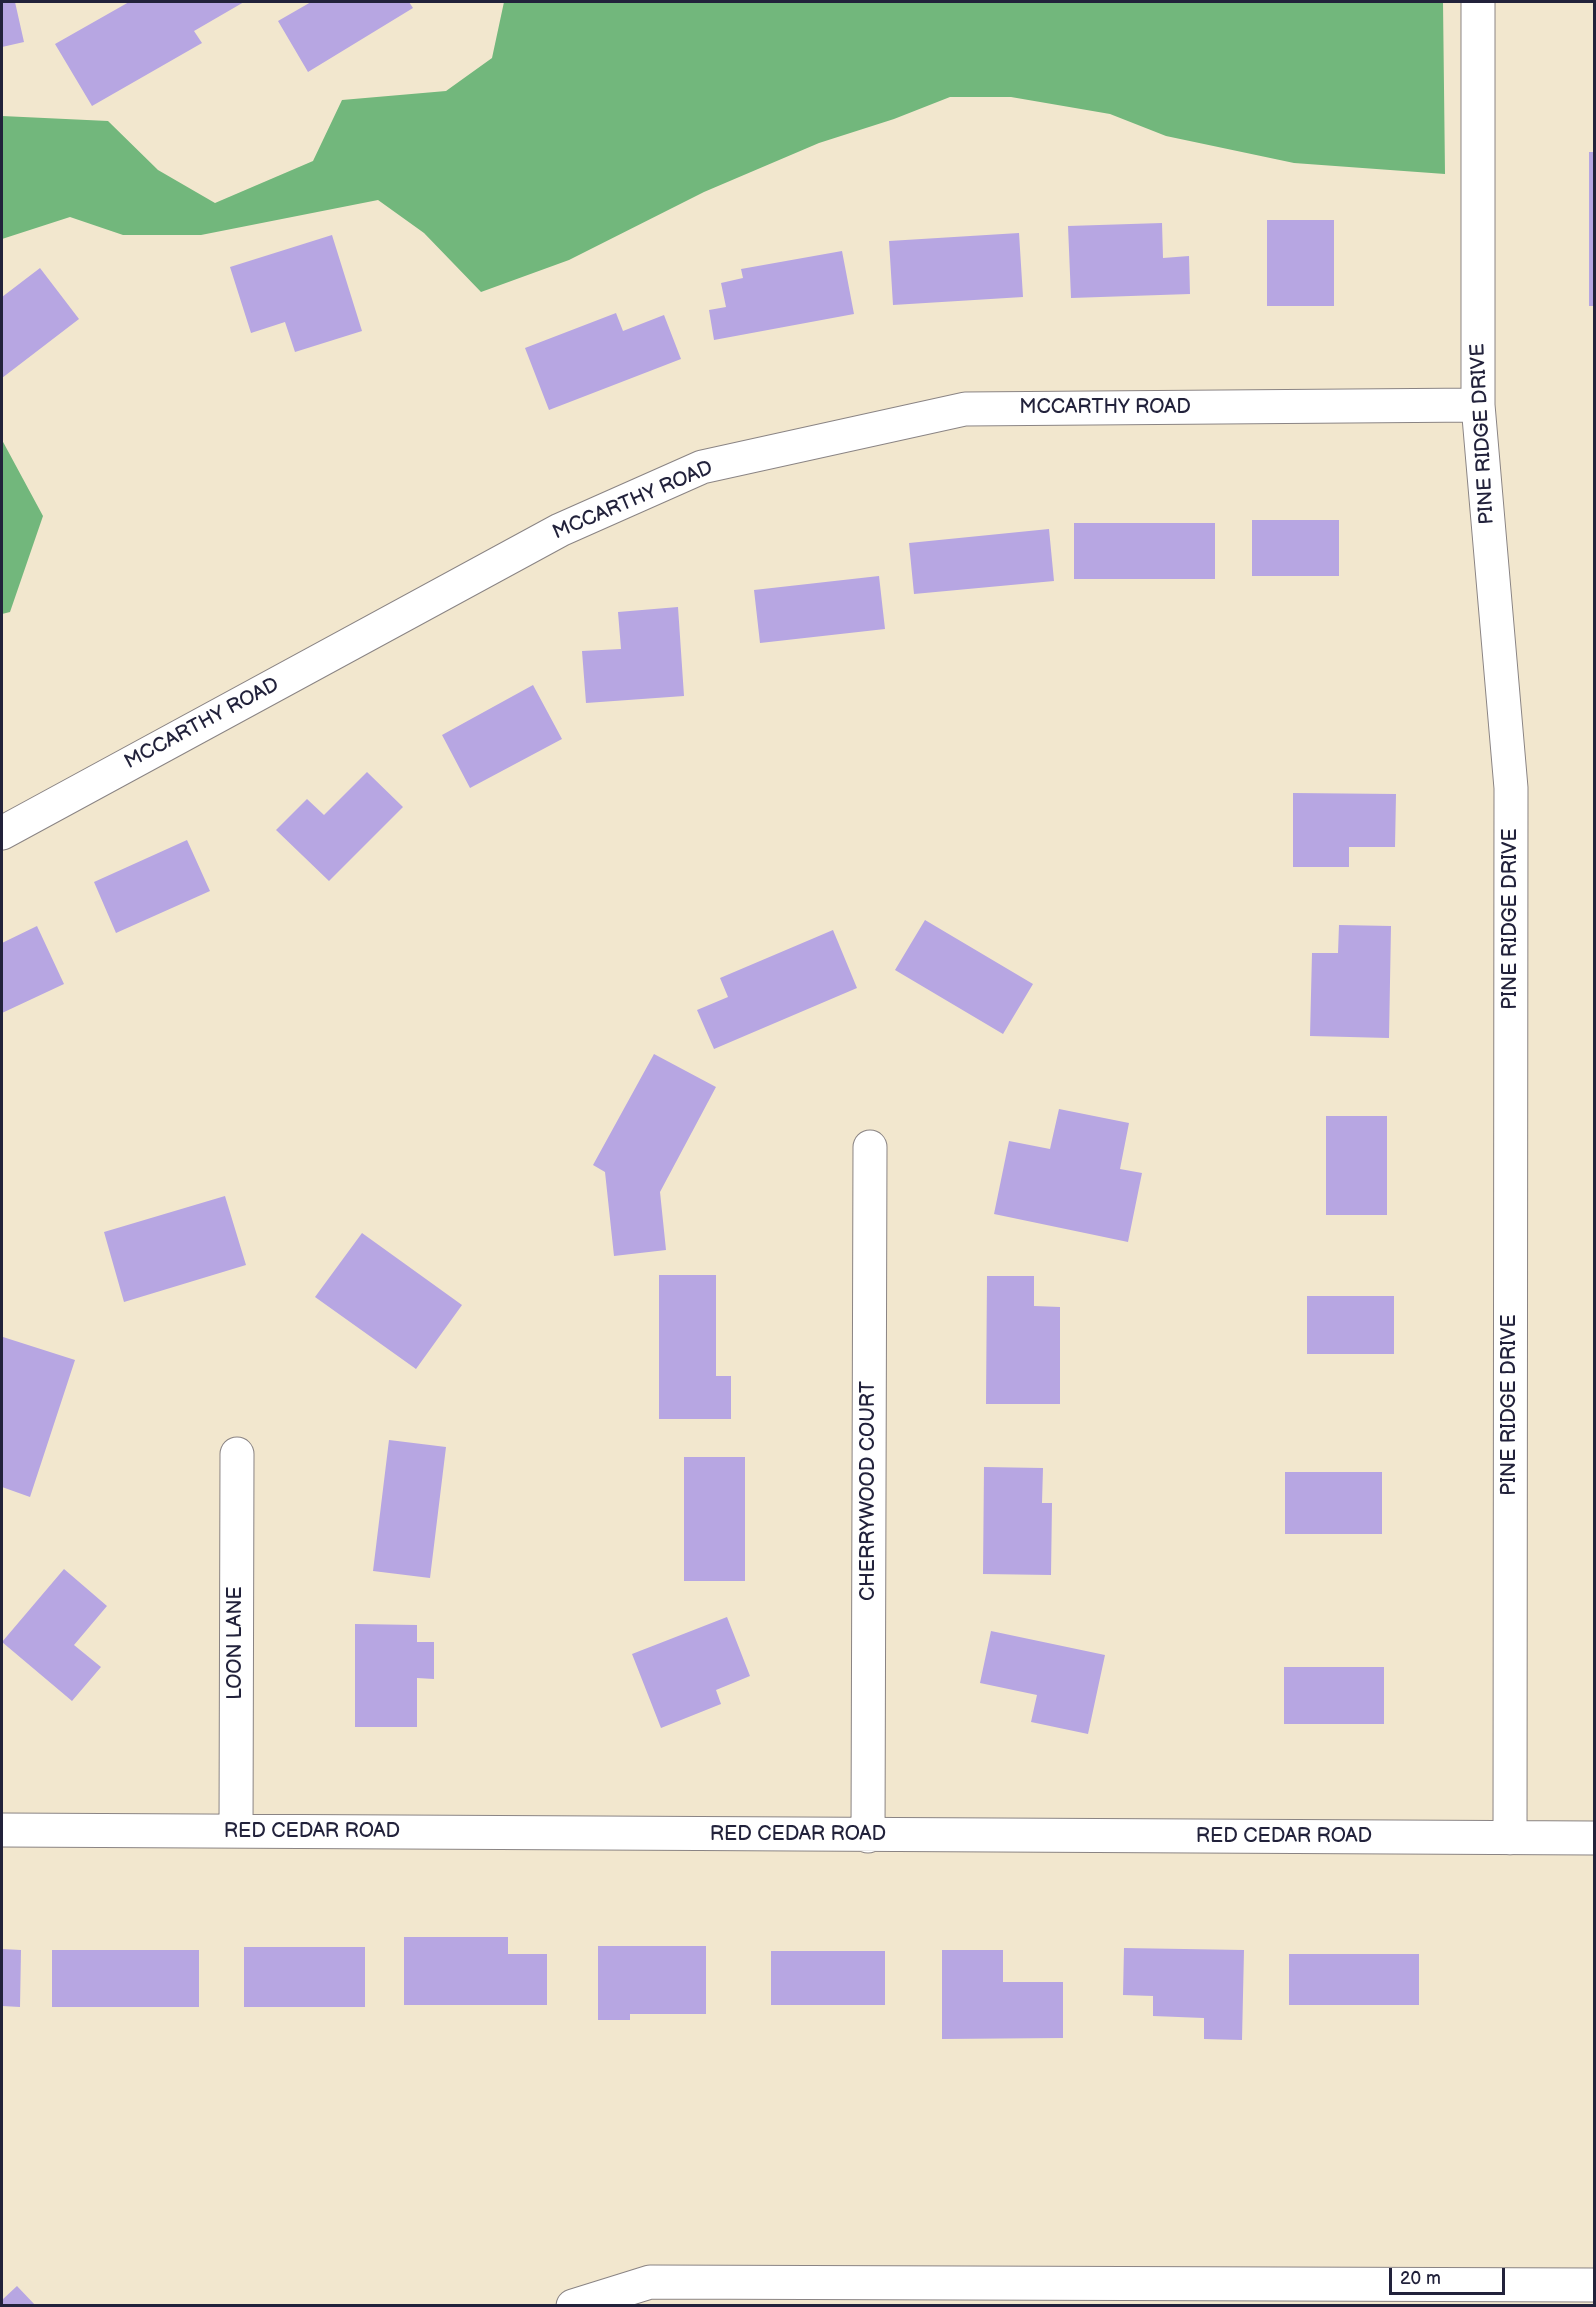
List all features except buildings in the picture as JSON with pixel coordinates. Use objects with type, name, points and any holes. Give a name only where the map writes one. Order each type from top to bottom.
[{"type":"street","name":"PINE RIDGE DRIVE","points":[[1478,2],[1478,405],[1512,788],[1510,1838]]},
{"type":"street","name":"MCCARTHY ROAD","points":[[2,832],[560,530],[702,467],[965,409],[1478,405]]},
{"type":"street","name":"CHERRYWOOD COURT","points":[[868,1836],[870,1147]]},
{"type":"street","name":"LOON LANE","points":[[236,1831],[237,1454]]},
{"type":"street","name":"RED CEDAR ROAD","points":[[2,1830],[1594,1838]]},
{"type":"street","points":[[573,2306],[650,2282],[902,2294],[1594,2285]]},
{"type":"green space","points":[[504,2],[1443,2],[1445,174],[1294,163],[1166,136],[1110,114],[1011,97],[950,97],[894,119],[819,143],[704,192],[569,260],[481,292],[424,233],[378,200],[201,235],[123,235],[70,217],[2,239],[2,116],[108,121],[158,170],[215,203],[313,161],[342,100],[446,91],[492,58]]},
{"type":"green space","points":[[2,440],[43,516],[10,612],[2,614]]}]
